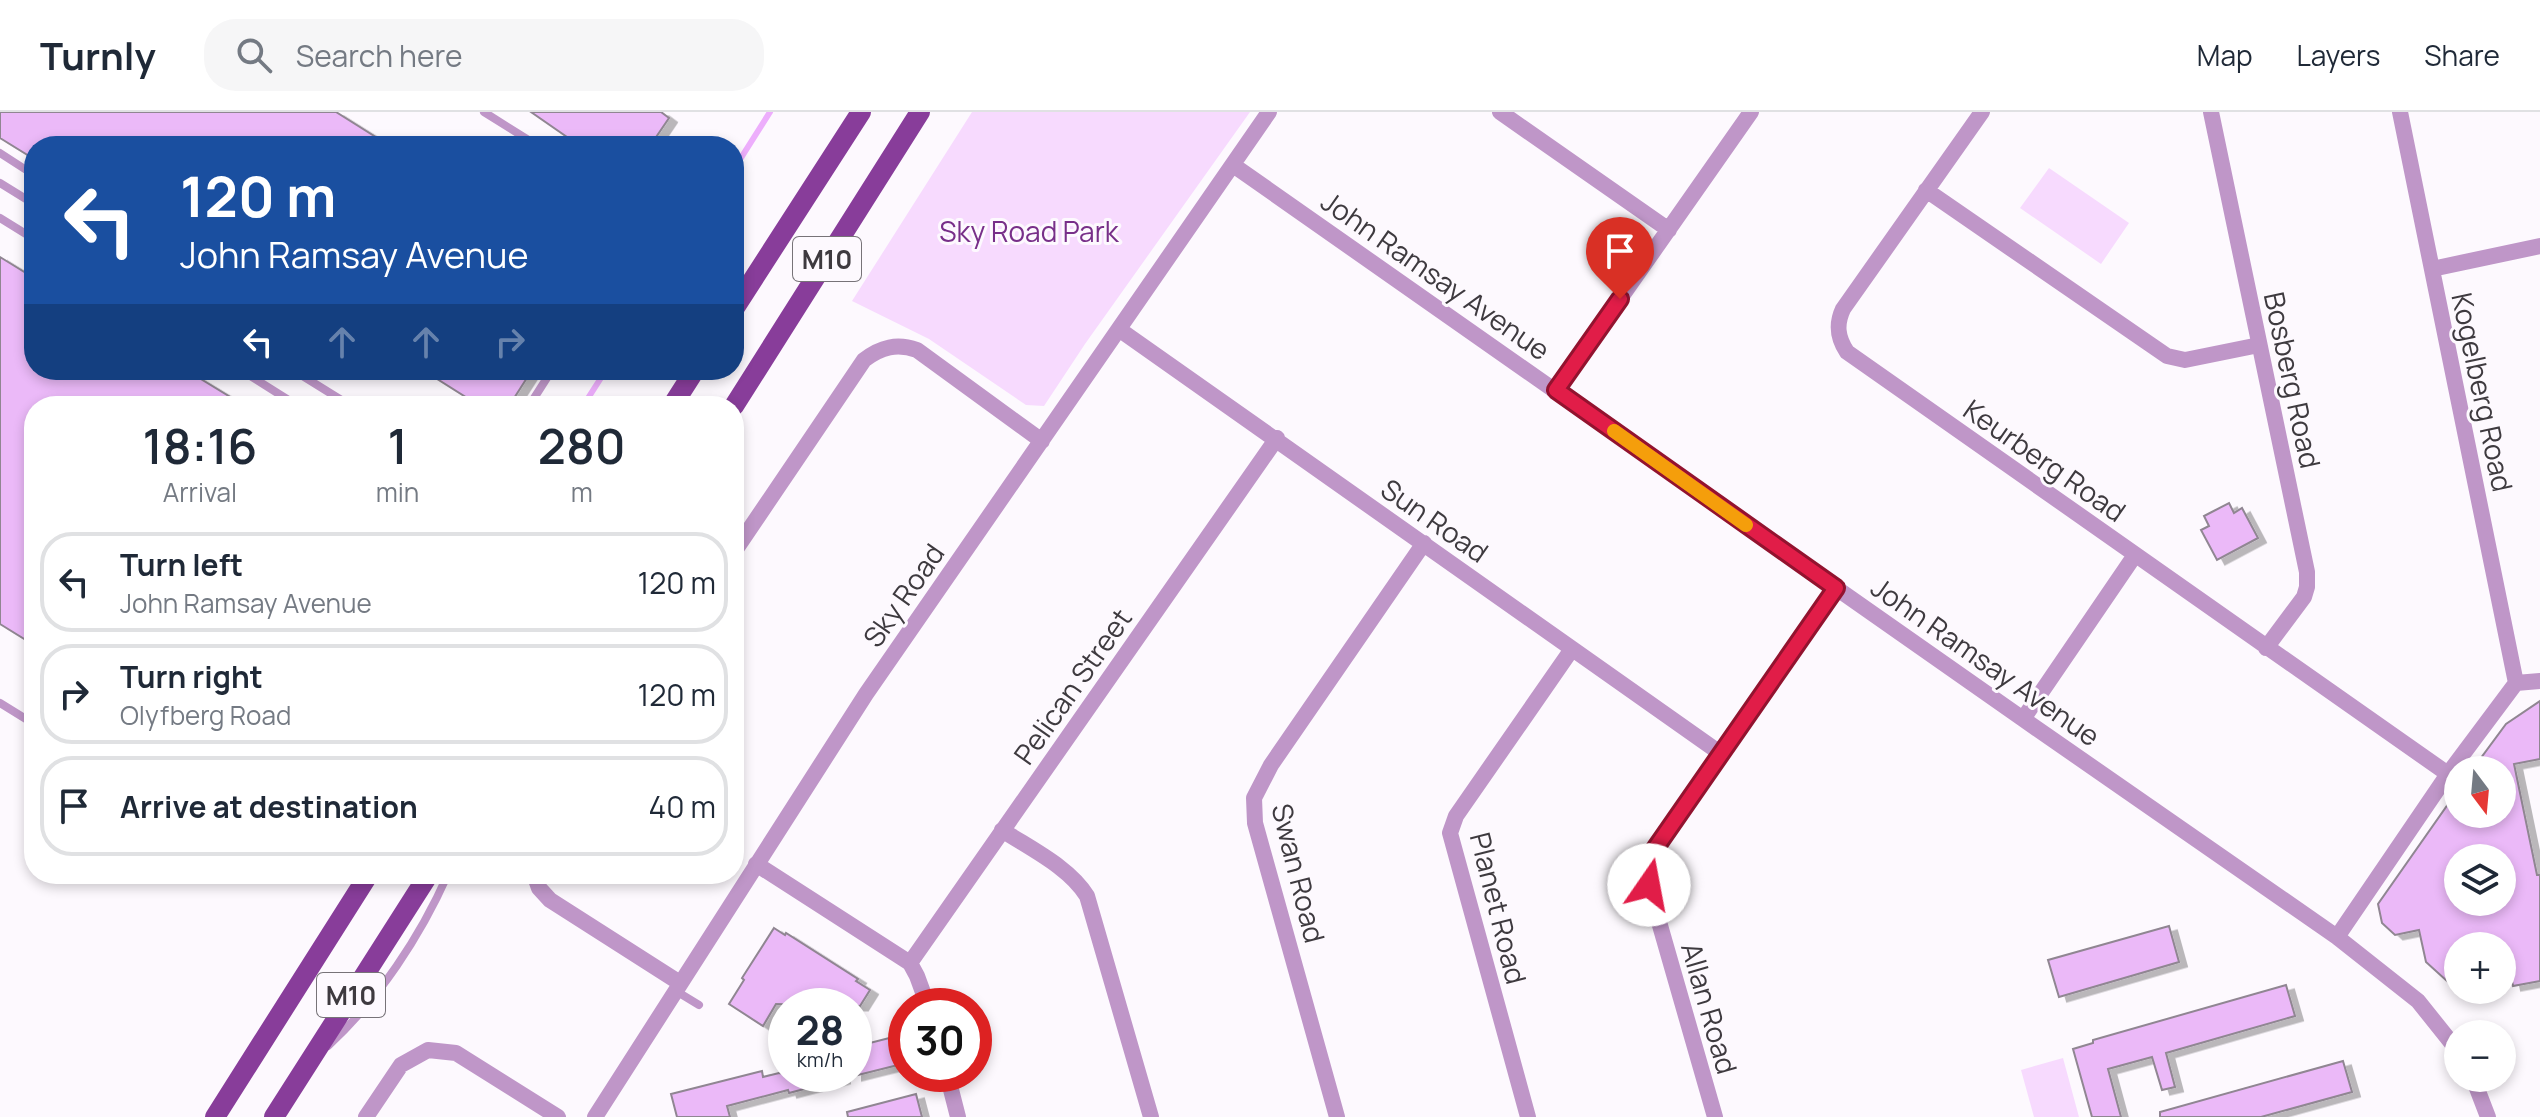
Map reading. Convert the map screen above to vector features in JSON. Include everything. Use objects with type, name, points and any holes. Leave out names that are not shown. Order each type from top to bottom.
[{"type":"main road","name":"M10","points":[[744,293],[861,112]]},
{"type":"main road","name":"M10","points":[[740,396],[920,112]]},
{"type":"main road","name":"M10","points":[[215,1117],[363,884]]},
{"type":"main road","name":"M10","points":[[274,1117],[423,884]]},
{"type":"street","name":"Sky Road","points":[[744,883],[866,694],[1269,112]]},
{"type":"street","points":[[1500,112],[1669,230]]},
{"type":"street","points":[[1556,390],[1751,112]]},
{"type":"street","name":"Keurberg Road","points":[[1982,112],[1843,309],[1838,327],[1842,344],[1853,358],[2444,771]]},
{"type":"street","name":"Bosberg Road","points":[[2211,112],[2307,572],[2304,597],[2266,648]]},
{"type":"street","name":"Kogelberg Road","points":[[2400,112],[2516,683]]},
{"type":"street","name":"John Ramsay Avenue","points":[[1233,165],[2337,937],[2418,1001],[2444,1034]]},
{"type":"street","points":[[1926,190],[2167,356],[2185,360],[2259,345]]},
{"type":"street","points":[[2432,269],[2540,246]]},
{"type":"street","name":"Sun Road","points":[[1120,330],[1720,753]]},
{"type":"street","points":[[744,537],[864,360],[881,349],[900,346],[917,350],[1042,441]]},
{"type":"street","name":"Pelican Street","points":[[910,963],[1277,438]]},
{"type":"street","name":"Swan Road","points":[[1337,1117],[1255,823],[1254,798],[1271,765],[1424,543]]},
{"type":"street","points":[[2023,719],[2135,555]]},
{"type":"street","name":"Allan Road","points":[[1715,1117],[1651,894],[1647,870],[1650,856],[1836,588]]},
{"type":"street","name":"Planet Road","points":[[1528,1117],[1450,833],[1456,816],[1572,649]]},
{"type":"street","points":[[2461,756],[2516,683],[2540,681]]},
{"type":"street","points":[[2337,937],[2444,780]]},
{"type":"street","points":[[1002,830],[1069,875],[1087,896],[1151,1117]]},
{"type":"street","points":[[756,864],[910,963],[921,988]]},
{"type":"street","points":[[538,884],[550,900],[678,987]]},
{"type":"street","name":"Sky Road","points":[[595,1117],[743,884]]},
{"type":"street","points":[[366,1117],[401,1065],[428,1050],[456,1053],[558,1117]]},
{"type":"street","points":[[952,1092],[958,1117]]},
{"type":"street","points":[[2478,1092],[2488,1117]]},
{"type":"lane","points":[[484,112],[522,136]]},
{"type":"lane","points":[[0,153],[24,169]]},
{"type":"lane","points":[[0,183],[24,198]]},
{"type":"lane","points":[[0,218],[24,233]]},
{"type":"lane","points":[[257,380],[282,396]]},
{"type":"lane","points":[[309,380],[335,396]]},
{"type":"lane","points":[[0,703],[24,718]]},
{"type":"lane","points":[[306,1066],[346,1030],[388,977],[420,930],[443,884]]},
{"type":"lane","points":[[678,987],[699,1005]]},
{"type":"green space","name":"Sky Road Park","points":[[972,112],[1250,112],[1044,406],[1026,405],[929,339],[852,301]]},
{"type":"green space","points":[[2049,168],[2129,223],[2101,264],[2020,208]]},
{"type":"green space","points":[[2063,1058],[2079,1117],[2034,1117],[2021,1070]]},
{"type":"building","points":[[0,112],[336,112],[374,136],[24,136],[24,153],[0,138]]},
{"type":"building","points":[[531,112],[661,112],[669,118],[657,136],[566,136]]},
{"type":"building","points":[[0,257],[24,272],[24,380],[202,380],[229,396],[24,396],[24,639],[0,624]]},
{"type":"building","points":[[439,380],[526,380],[515,396],[464,396]]},
{"type":"building","points":[[2229,503],[2234,513],[2242,508],[2258,538],[2217,560],[2201,530],[2209,526],[2204,516]]},
{"type":"building","points":[[2540,701],[2540,759],[2516,764],[2516,756],[2482,756],[2506,724]]},
{"type":"building","points":[[2516,774],[2537,875],[2540,875],[2540,981],[2516,985],[2516,932],[2444,932],[2444,978],[2426,962],[2419,930],[2395,935],[2382,923],[2378,904],[2444,810],[2444,828],[2516,828]]},
{"type":"building","points":[[2169,926],[2179,962],[2059,997],[2048,960]]},
{"type":"building","points":[[774,928],[858,979],[856,981],[867,988],[768,988],[768,1018],[763,1026],[729,1004],[744,980],[742,978]]},
{"type":"building","points":[[2286,985],[2295,1016],[2166,1053],[2175,1087],[2162,1090],[2152,1057],[2108,1069],[2121,1117],[2092,1117],[2073,1049],[2093,1043],[2093,1040]]},
{"type":"building","points":[[888,1038],[888,1068],[872,1072],[872,1042]]},
{"type":"building","points":[[2343,1061],[2352,1092],[2261,1117],[2160,1117],[2160,1112]]},
{"type":"building","points":[[762,1071],[763,1077],[768,1076],[768,1092],[780,1092],[727,1106],[730,1117],[677,1117],[671,1094]]},
{"type":"building","points":[[916,1094],[922,1117],[848,1117],[847,1112]]},
{"type":"waterway","points":[[744,153],[770,112]]},
{"type":"waterway","points":[[589,396],[600,380]]},
{"type":"slow traffic","points":[[1614,431],[1746,525]]},
{"type":"route","points":[[1620,299],[1556,390],[1836,588],[1650,856],[1647,870],[1649,885]]}]
